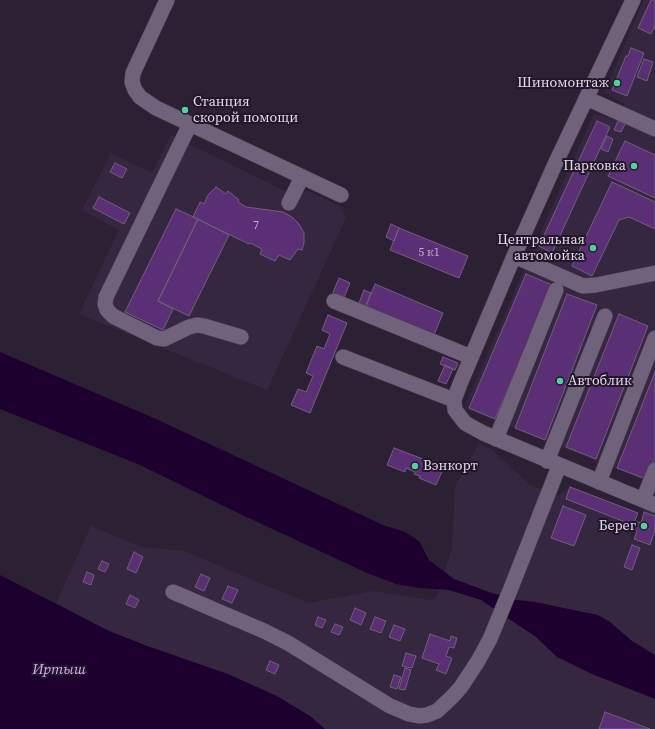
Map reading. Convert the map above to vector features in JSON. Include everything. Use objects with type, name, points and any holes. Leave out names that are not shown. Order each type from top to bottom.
[{"type":"street","points":[[167,0],[133,73],[132,82],[140,98],[190,124],[341,195]]},
{"type":"street","points":[[633,0],[586,98],[514,256],[454,400],[455,410],[465,423],[496,439],[652,503],[655,470]]},
{"type":"street","points":[[586,98],[655,129]]},
{"type":"street","points":[[190,124],[106,298],[105,304],[107,310],[113,316],[157,338],[164,339],[196,325],[240,337]]},
{"type":"street","points":[[289,204],[302,177]]},
{"type":"street","points":[[514,256],[583,286],[590,286],[655,273]]},
{"type":"street","points":[[496,439],[556,290]]},
{"type":"street","points":[[334,301],[471,357]]},
{"type":"street","points":[[173,592],[264,631],[288,643],[390,706],[409,714],[420,716],[428,715],[437,711],[461,687],[478,661],[499,617],[511,588],[605,316]]},
{"type":"street","points":[[600,482],[655,338]]},
{"type":"street","points":[[343,357],[454,400]]},
{"type":"shaded area","points":[[644,0],[655,0],[655,516],[645,512],[654,484],[464,408],[594,114],[617,120],[624,104],[604,92]]},
{"type":"shaded area","points":[[171,135],[297,197],[307,191],[342,207],[346,218],[267,390],[79,314],[119,230],[82,210],[111,153],[152,173]]},
{"type":"shaded area","points":[[479,444],[491,449],[530,485],[558,496],[570,487],[638,513],[629,538],[650,546],[655,533],[655,729],[325,729],[310,716],[175,655],[147,646],[107,630],[56,603],[91,526],[141,547],[184,551],[308,603],[374,591],[430,600],[436,598],[452,548],[455,487]]},
{"type":"water","points":[[0,352],[156,419],[383,525],[405,532],[419,541],[429,560],[454,579],[489,592],[517,600],[535,602],[598,615],[610,622],[632,641],[655,655],[655,699],[592,674],[557,657],[536,637],[481,600],[449,590],[419,588],[396,584],[367,573],[238,513],[140,465],[0,409]]},
{"type":"water","name":"Иртыш","points":[[0,575],[107,630],[147,646],[228,674],[277,696],[310,716],[325,729],[0,729]]},
{"type":"building","points":[[651,0],[655,0],[655,26],[651,34],[638,28]]},
{"type":"building","points":[[631,48],[644,53],[627,96],[612,90],[626,56],[628,56]]},
{"type":"building","points":[[644,59],[653,62],[647,81],[637,77]]},
{"type":"building","points":[[597,121],[610,127],[552,253],[539,246]]},
{"type":"building","points":[[618,121],[625,124],[621,132],[614,130]]},
{"type":"building","points":[[607,136],[613,139],[608,152],[601,149]]},
{"type":"building","name":"Парковка","points":[[625,141],[655,155],[655,198],[608,176]]},
{"type":"building","points":[[115,163],[127,169],[122,178],[110,172]]},
{"type":"building","name":"Центральная автомойка","points":[[612,182],[655,202],[655,229],[629,217],[619,220],[592,276],[572,266]]},
{"type":"building","points":[[216,187],[226,194],[228,191],[239,200],[238,202],[246,207],[283,212],[292,217],[299,224],[304,233],[302,250],[298,249],[290,260],[279,255],[275,261],[260,254],[262,249],[193,217],[200,202],[204,204],[208,195]]},
{"type":"building","points":[[99,197],[130,213],[124,224],[93,208]]},
{"type":"building","points":[[176,209],[198,219],[158,301],[173,309],[163,330],[125,312]]},
{"type":"building","points":[[198,219],[229,235],[189,316],[158,301]]},
{"type":"building","points":[[391,224],[399,228],[394,241],[386,237]]},
{"type":"building","points":[[399,228],[468,256],[459,278],[390,250]]},
{"type":"building","points":[[526,274],[552,285],[495,419],[469,408]]},
{"type":"building","points":[[339,278],[350,283],[343,300],[332,295]]},
{"type":"building","points":[[375,284],[443,313],[434,335],[366,306]]},
{"type":"building","points":[[364,290],[371,293],[366,306],[359,303]]},
{"type":"building","points":[[567,294],[597,305],[545,440],[515,428]]},
{"type":"building","points":[[619,314],[648,326],[596,459],[566,447]]},
{"type":"building","points":[[328,315],[347,323],[310,413],[291,405],[298,389],[306,392],[313,376],[306,373],[317,346],[324,349],[330,334],[322,330]]},
{"type":"building","points":[[443,357],[458,363],[455,370],[440,364]]},
{"type":"building","points":[[445,365],[453,369],[446,384],[438,381]]},
{"type":"building","points":[[655,372],[655,457],[646,479],[617,468]]},
{"type":"building","name":"Вэнкорт","points":[[394,448],[444,467],[436,485],[419,478],[420,476],[414,474],[415,472],[406,468],[405,472],[387,465]]},
{"type":"building","points":[[570,487],[638,513],[633,525],[566,499]]},
{"type":"building","points":[[563,506],[586,515],[574,546],[551,538]]},
{"type":"building","name":"Берег","points":[[644,512],[655,516],[655,530],[650,545],[634,539],[637,531],[632,529],[635,521],[641,523]]},
{"type":"building","points":[[632,545],[640,548],[632,570],[624,567]]},
{"type":"building","points":[[134,552],[143,557],[136,573],[127,569]]},
{"type":"building","points":[[102,561],[109,564],[105,572],[98,569]]},
{"type":"building","points":[[87,572],[94,575],[91,585],[83,582]]},
{"type":"building","points":[[201,574],[210,578],[204,591],[195,587]]},
{"type":"building","points":[[228,586],[238,590],[232,603],[222,599]]},
{"type":"building","points":[[130,595],[139,600],[135,608],[126,604]]},
{"type":"building","points":[[355,608],[366,613],[361,625],[350,620]]},
{"type":"building","points":[[318,617],[326,620],[322,628],[315,625]]},
{"type":"building","points":[[375,617],[386,621],[381,633],[370,629]]},
{"type":"building","points":[[335,624],[343,627],[339,635],[331,632]]},
{"type":"building","points":[[394,625],[405,629],[400,641],[389,637]]},
{"type":"building","points":[[430,634],[450,641],[451,636],[457,638],[454,648],[449,647],[446,656],[452,658],[446,674],[436,670],[439,664],[422,658]]},
{"type":"building","points":[[406,653],[416,656],[412,668],[402,666]]},
{"type":"building","points":[[270,661],[279,665],[275,674],[266,670]]},
{"type":"building","points":[[405,668],[411,670],[405,690],[399,689]]},
{"type":"building","points":[[394,675],[401,677],[397,689],[390,687]]},
{"type":"building","points":[[605,712],[650,729],[599,729]]},
{"type":"place","name":"Шиномонтаж","points":[[617,83]]},
{"type":"place","name":"Станция cкорой помощи","points":[[185,110]]},
{"type":"place","name":"Парковка","points":[[634,166]]},
{"type":"place","name":"Центральная автомойка","points":[[593,248]]},
{"type":"place","name":"Автоблик","points":[[560,381]]},
{"type":"place","name":"Вэнкорт","points":[[415,466]]},
{"type":"place","name":"Берег","points":[[644,526]]}]
